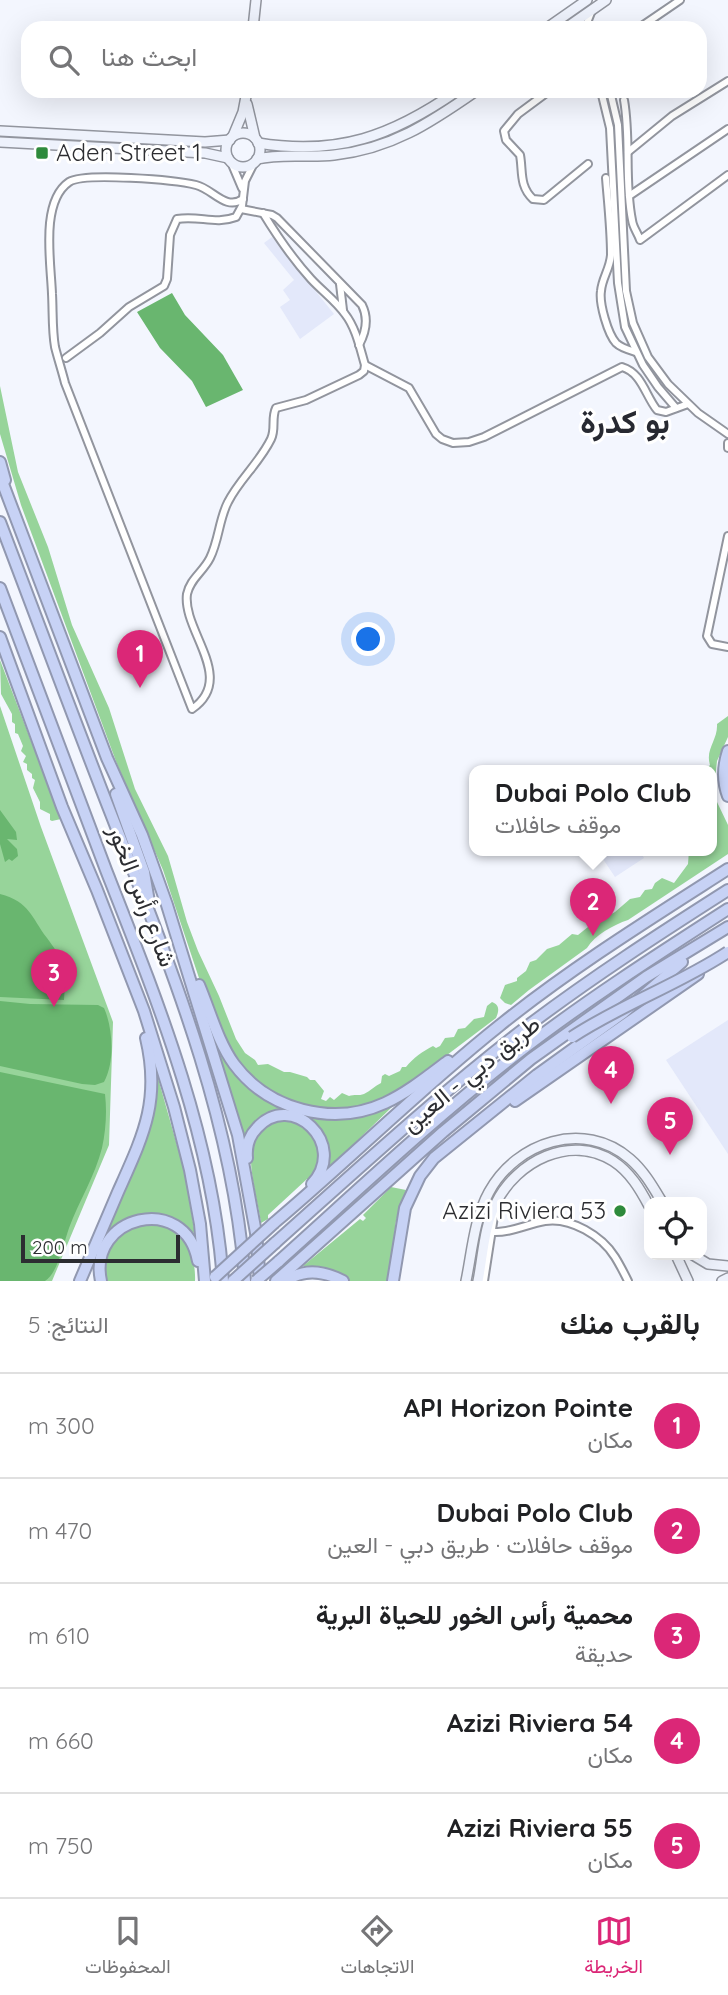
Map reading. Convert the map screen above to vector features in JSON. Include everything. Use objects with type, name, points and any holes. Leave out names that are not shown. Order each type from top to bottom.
[{"type":"highway","points":[[0,462],[12,507]]},
{"type":"highway","points":[[0,476],[107,758],[152,862],[183,957],[237,1135],[252,1209],[258,1281]]},
{"type":"highway","name":"شارع رأس الخور","points":[[0,522],[181,996],[219,1125],[235,1204],[244,1281]]},
{"type":"highway","name":"شارع رأس الخور","points":[[0,588],[149,980],[180,1069],[203,1154],[218,1239],[211,1280]]},
{"type":"highway","points":[[0,637],[62,807],[144,1011],[179,1123],[211,1280]]},
{"type":"highway","points":[[728,751],[723,771],[728,796]]},
{"type":"highway","points":[[107,758],[144,872],[149,912]]},
{"type":"highway","points":[[211,1280],[519,1010],[596,954],[728,869]]},
{"type":"highway","points":[[80,1281],[143,1135],[152,1093],[150,1058],[143,1024],[103,915],[97,890]]},
{"type":"highway","name":"طريق دبي - العين","points":[[233,1281],[416,1117],[524,1029],[624,957],[728,890]]},
{"type":"highway","name":"طريق دبي - العين","points":[[258,1281],[420,1134],[514,1055],[586,1003],[728,909]]},
{"type":"highway","points":[[393,1281],[405,1208],[414,1186],[434,1158],[537,1075],[623,1013],[674,968],[727,928]]},
{"type":"highway","points":[[281,1280],[485,1096],[586,1018],[676,958],[727,928]]},
{"type":"highway","points":[[483,1120],[496,1114],[725,953]]},
{"type":"highway","points":[[433,1142],[572,1037],[604,1017],[679,980],[725,953]]},
{"type":"highway","points":[[183,957],[196,979],[221,1041],[234,1064],[247,1079],[270,1097],[300,1109],[334,1114],[369,1109],[400,1095],[475,1046]]},
{"type":"highway","points":[[252,1209],[255,1202],[247,1155],[249,1142],[261,1123],[279,1116],[296,1117],[306,1121],[316,1131],[324,1149],[321,1173],[298,1203]]},
{"type":"highway","points":[[102,1281],[101,1256],[109,1240],[128,1224],[152,1219],[176,1225],[190,1238],[197,1258],[211,1280]]},
{"type":"highway","points":[[281,1280],[310,1272],[327,1274],[343,1281]]},
{"type":"street","points":[[254,21],[256,0]]},
{"type":"street","points":[[557,21],[587,0]]},
{"type":"street","points":[[576,21],[606,0]]},
{"type":"street","points":[[649,21],[680,0]]},
{"type":"street","points":[[588,21],[592,10]]},
{"type":"street","points":[[707,94],[728,80]]},
{"type":"street","points":[[66,358],[129,307],[164,286],[167,279],[170,235],[177,219],[225,221],[236,218],[241,209],[243,190],[226,152],[246,98]]},
{"type":"street","points":[[243,190],[260,154],[248,113],[247,98]]},
{"type":"street","points":[[0,131],[205,142],[231,138],[242,133],[257,141],[297,147],[327,146],[356,141],[394,129],[412,121],[446,98]]},
{"type":"street","points":[[0,142],[205,153],[242,167],[270,156],[335,155],[375,147],[416,131],[466,98]]},
{"type":"street","points":[[540,98],[518,114],[504,131],[506,140],[521,157],[521,174],[527,192],[533,199],[544,200],[588,164]]},
{"type":"street","points":[[603,98],[610,128],[621,305],[625,327],[650,376],[676,408]]},
{"type":"street","points":[[612,98],[618,125],[626,291],[633,323],[648,357],[668,384],[688,404],[728,435]]},
{"type":"street","points":[[628,152],[672,116],[700,98]]},
{"type":"street","points":[[624,100],[632,223],[640,240],[728,175]]},
{"type":"street","points":[[629,196],[728,128]]},
{"type":"street","points":[[243,199],[236,204],[228,203],[197,185],[94,177],[71,181],[57,194],[49,230],[55,346],[65,383],[192,709],[204,697],[210,673],[188,609],[188,593],[191,582],[211,556],[228,502],[270,442],[276,408],[306,400],[364,372],[365,365],[359,345],[343,311],[293,258],[263,213]]},
{"type":"street","points":[[606,178],[611,257],[601,288],[602,306],[614,340],[636,352]]},
{"type":"street","points":[[241,209],[272,215],[281,221],[362,305],[366,313],[366,326],[359,345]]},
{"type":"street","points":[[615,224],[632,223]]},
{"type":"street","points":[[340,284],[343,311]]},
{"type":"street","points":[[365,365],[409,388],[436,434],[453,443],[484,437],[622,367],[637,376],[657,411],[666,412],[688,404]]},
{"type":"street","points":[[728,536],[707,636],[712,644],[728,647]]},
{"type":"street","points":[[466,1281],[477,1226],[489,1191],[511,1164],[541,1145],[577,1138],[608,1145],[624,1154],[641,1170],[659,1197]]},
{"type":"street","points":[[484,1281],[490,1219],[495,1206],[512,1180],[531,1164],[554,1153],[577,1150],[600,1155],[614,1162],[634,1181],[644,1198]]},
{"type":"street","points":[[478,1281],[492,1231],[495,1206]]},
{"type":"street","points":[[492,1231],[505,1231],[546,1221],[567,1222],[606,1245],[616,1257],[628,1281]]},
{"type":"street","points":[[678,1260],[688,1281]]},
{"type":"street","points":[[701,1260],[708,1264],[728,1266]]},
{"type":"street","points":[[722,1281],[728,1278]]},
{"type":"shaded area","points":[[272,237],[334,314],[300,339],[280,307],[290,300],[283,290],[294,280],[264,243]]},
{"type":"shaded area","points":[[172,293],[185,315],[223,355],[243,390],[206,407],[192,381],[160,348],[137,312]]},
{"type":"shaded area","points":[[0,386],[18,472],[48,547],[72,625],[109,708],[135,789],[168,856],[198,951],[236,1039],[245,1053],[258,1065],[268,1064],[284,1072],[315,1080],[324,1091],[321,1099],[326,1101],[330,1097],[334,1100],[342,1093],[349,1096],[362,1095],[381,1083],[385,1074],[389,1076],[400,1071],[426,1050],[440,1046],[445,1038],[454,1037],[458,1029],[465,1028],[474,1019],[484,1017],[487,1006],[492,1002],[498,1007],[496,1018],[402,1089],[381,1101],[353,1108],[318,1108],[285,1099],[246,1073],[225,1041],[199,978],[163,870],[117,764],[21,505],[0,434]]},
{"type":"shaded area","points":[[0,660],[61,819],[52,821],[50,814],[40,809],[40,802],[33,788],[35,780],[27,770],[27,764],[23,762],[26,756],[21,751],[23,746],[15,733],[12,714],[1,694]]},
{"type":"shaded area","points":[[0,706],[41,827],[113,1022],[109,1145],[52,1281],[0,1281]]},
{"type":"shaded area","points":[[728,716],[728,737],[717,765],[710,765],[709,754],[717,724]]},
{"type":"shaded area","points":[[717,802],[728,825],[728,854],[628,920],[605,931],[587,948],[511,1005],[500,998],[505,985],[517,981],[530,962],[547,949],[559,945],[572,934],[578,935],[615,912],[630,899],[640,897],[662,878],[674,883],[688,864],[689,856],[717,856]]},
{"type":"shaded area","points":[[0,810],[16,832],[17,840],[7,839],[17,849],[18,856],[12,861],[9,859],[5,862],[0,844]]},
{"type":"shaded area","points":[[601,856],[643,856],[644,858],[615,877]]},
{"type":"shaded area","points":[[0,894],[24,906],[56,951],[64,971],[64,1000],[0,997]]},
{"type":"shaded area","points":[[0,1001],[98,1005],[104,1008],[112,1045],[110,1065],[104,1082],[95,1085],[82,1084],[0,1066]]},
{"type":"shaded area","points":[[728,1020],[728,1154],[666,1060]]},
{"type":"shaded area","points":[[215,1041],[227,1061],[292,1110],[244,1139]]},
{"type":"shaded area","points":[[156,1071],[184,1170],[195,1234],[167,1217],[109,1233],[106,1228],[142,1143]]},
{"type":"shaded area","points":[[0,1072],[105,1094],[105,1127],[99,1158],[54,1271],[45,1281],[0,1281]]},
{"type":"shaded area","points":[[394,1105],[326,1171],[327,1146],[321,1132],[302,1116],[303,1114]]},
{"type":"shaded area","points":[[281,1121],[303,1126],[311,1132],[316,1140],[319,1158],[311,1179],[307,1179],[261,1223],[251,1169],[252,1147],[259,1132]]},
{"type":"shaded area","points":[[391,1187],[406,1190],[396,1221],[388,1281],[350,1281],[326,1268],[303,1266],[360,1219],[363,1221],[366,1218],[363,1215]]},
{"type":"shaded area","points":[[140,1224],[158,1224],[182,1237],[191,1253],[195,1281],[106,1281],[111,1245],[122,1234]]},
{"type":"place","name":"Aden Street 1","points":[[42,153]]},
{"type":"place","name":"API Horizon Pointe","points":[[140,688]]},
{"type":"place","name":"Dubai Polo Club","points":[[593,936]]},
{"type":"place","name":"محمية رأس الخور للحياة البرية","points":[[54,1007]]},
{"type":"place","name":"Azizi Riviera 54","points":[[611,1104]]},
{"type":"place","name":"Azizi Riviera 55","points":[[670,1155]]},
{"type":"place","name":"Azizi Riviera 53","points":[[620,1211]]},
{"type":"district","name":"بو كدرة","points":[[625,422]]}]
